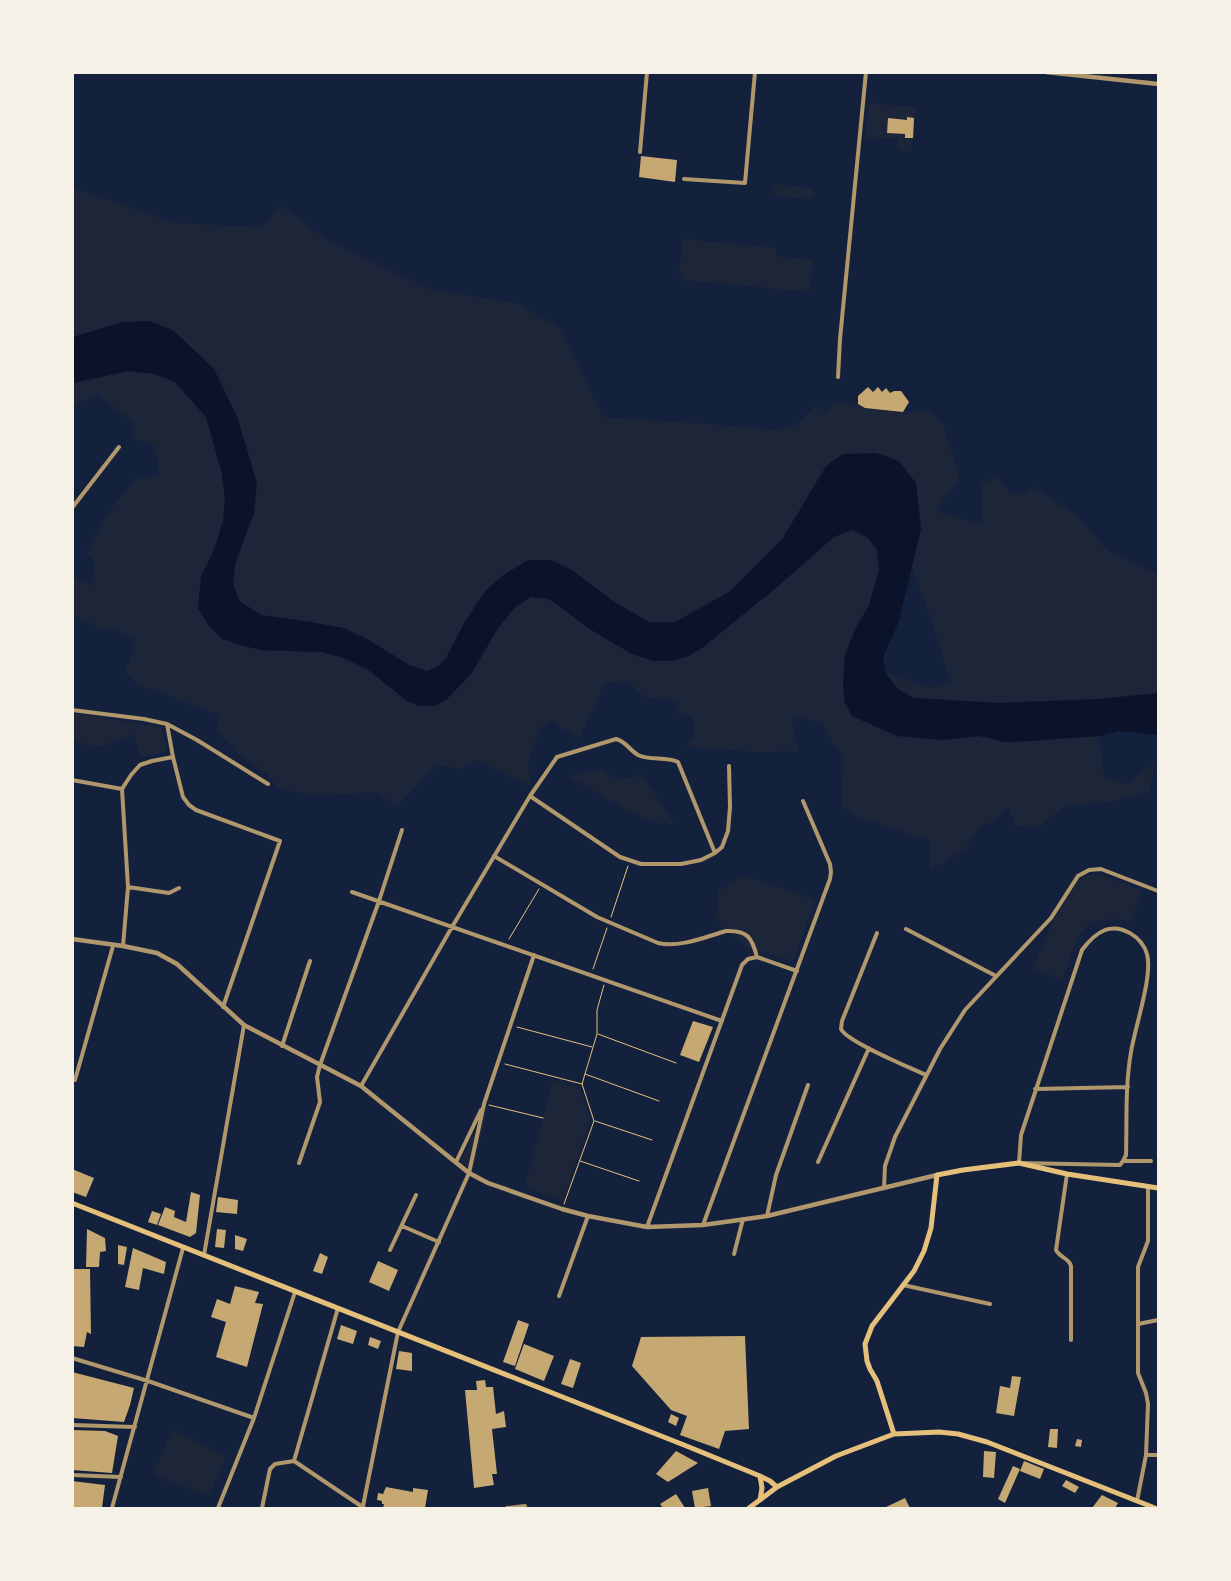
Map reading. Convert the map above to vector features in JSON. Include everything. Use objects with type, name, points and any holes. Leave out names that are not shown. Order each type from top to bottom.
[{"type":"main road","points":[[894,1434],[878,1380],[870,1369],[865,1344],[872,1326],[914,1271],[924,1251],[931,1228],[938,1175],[1019,1163],[1067,1174],[1148,1188],[1158,1188]]},
{"type":"main road","points":[[72,1203],[760,1476],[777,1487]]},
{"type":"main road","points":[[749,1508],[777,1487],[836,1456],[894,1434],[939,1432],[958,1434],[981,1440],[1148,1507],[1155,1508]]},
{"type":"main road","points":[[760,1476],[762,1488],[760,1500]]},
{"type":"street","points":[[640,152],[647,72]]},
{"type":"street","points":[[684,179],[744,184],[755,72]]},
{"type":"street","points":[[838,377],[866,72]]},
{"type":"street","points":[[1046,72],[1158,84]]},
{"type":"street","points":[[72,508],[119,447]]},
{"type":"street","points":[[72,710],[144,719],[167,724],[197,740],[268,784]]},
{"type":"street","points":[[167,724],[173,757],[184,797],[189,805],[196,810],[280,842],[223,1007]]},
{"type":"street","points":[[361,1086],[452,926],[530,796],[557,757],[616,739],[623,740],[644,757],[678,762],[715,853]]},
{"type":"street","points":[[123,946],[128,887],[122,789],[140,765],[173,757]]},
{"type":"street","points":[[530,796],[620,857],[640,864],[681,864],[701,860],[722,847],[728,831],[730,807],[729,766]]},
{"type":"street","points":[[72,780],[122,789]]},
{"type":"street","points":[[703,1225],[828,887],[831,872],[830,864],[803,801]]},
{"type":"street","points":[[299,1163],[320,1102],[317,1077],[320,1065],[379,901],[402,830]]},
{"type":"street","points":[[494,856],[597,917],[658,943],[676,945],[726,931],[739,932],[752,940],[757,958]]},
{"type":"street","points":[[884,1188],[885,1166],[895,1137],[940,1048],[966,1010],[1051,918],[1078,876],[1089,870],[1101,869],[1158,891]]},
{"type":"street","points":[[128,887],[169,893],[178,888]]},
{"type":"street","points":[[352,892],[722,1021]]},
{"type":"street","points":[[906,929],[996,976]]},
{"type":"street","points":[[1117,929],[1127,932],[1140,940],[1147,954],[1148,972],[1131,1052],[1128,1086],[1126,1155],[1120,1165],[1019,1163],[1021,1135],[1082,950],[1092,938],[1106,930],[1117,929]]},
{"type":"street","points":[[877,933],[842,1021],[841,1029],[845,1034],[869,1048],[926,1075]]},
{"type":"street","points":[[72,940],[123,946],[156,954],[177,964],[244,1025],[361,1086],[469,1173],[488,1183],[562,1209],[647,1227],[703,1225],[767,1216],[938,1175]]},
{"type":"street","points":[[75,1080],[113,946]]},
{"type":"street","points":[[262,1508],[270,1469],[275,1464],[294,1461],[364,1507],[398,1332],[469,1173],[484,1104],[534,955]]},
{"type":"street","points":[[647,1227],[742,965],[748,959],[757,958],[797,971]]},
{"type":"street","points":[[282,1046],[310,961]]},
{"type":"street","points":[[204,1256],[244,1025]]},
{"type":"street","points":[[818,1162],[869,1048]]},
{"type":"street","points":[[767,1216],[776,1175],[808,1085]]},
{"type":"street","points":[[1035,1089],[1128,1086]]},
{"type":"street","points":[[456,1162],[484,1104]]},
{"type":"street","points":[[1123,1161],[1151,1161]]},
{"type":"street","points":[[1067,1174],[1056,1250],[1058,1254],[1070,1262],[1071,1266],[1071,1340]]},
{"type":"street","points":[[1137,1501],[1146,1455],[1148,1404],[1138,1373],[1138,1267],[1148,1241],[1148,1188]]},
{"type":"street","points":[[390,1250],[416,1195]]},
{"type":"street","points":[[559,1296],[588,1216]]},
{"type":"street","points":[[734,1254],[743,1219]]},
{"type":"street","points":[[402,1226],[439,1242]]},
{"type":"street","points":[[112,1508],[184,1248]]},
{"type":"street","points":[[903,1285],[990,1304]]},
{"type":"street","points":[[218,1508],[254,1418],[295,1292]]},
{"type":"street","points":[[294,1461],[338,1308]]},
{"type":"street","points":[[1138,1324],[1158,1320]]},
{"type":"street","points":[[72,1358],[148,1381],[254,1418]]},
{"type":"street","points":[[72,1424],[135,1427]]},
{"type":"street","points":[[1146,1455],[1158,1455]]},
{"type":"street","points":[[72,1475],[120,1476]]},
{"type":"street","points":[[507,1508],[525,1506]]},
{"type":"path","points":[[506,946],[542,884]]},
{"type":"path","points":[[562,1209],[594,1121],[582,1084],[597,1034],[597,1010],[606,980]]},
{"type":"path","points":[[509,1025],[592,1047]]},
{"type":"path","points":[[597,1034],[676,1063]]},
{"type":"path","points":[[497,1062],[582,1084]]},
{"type":"path","points":[[585,1074],[659,1102]]},
{"type":"path","points":[[484,1104],[542,1118]]},
{"type":"path","points":[[594,1121],[652,1140]]},
{"type":"path","points":[[580,1161],[639,1180]]},
{"type":"shaded area","points":[[868,103],[916,107],[911,152],[897,150],[898,139],[866,138]]},
{"type":"shaded area","points":[[775,185],[810,188],[814,193],[812,198],[808,199],[776,196],[773,194],[772,189]]},
{"type":"shaded area","points":[[75,188],[174,223],[263,227],[280,205],[324,238],[431,290],[516,303],[560,328],[603,417],[749,427],[779,431],[791,427],[806,416],[816,405],[827,413],[834,402],[912,412],[932,411],[943,424],[960,479],[935,511],[981,524],[982,484],[997,477],[1011,493],[1023,495],[1033,487],[1077,516],[1108,551],[1158,574],[1158,693],[1099,699],[999,703],[914,698],[898,689],[886,673],[930,688],[950,681],[932,621],[912,567],[921,529],[802,507],[783,538],[729,592],[675,622],[651,623],[614,602],[572,570],[466,620],[446,658],[438,666],[427,671],[409,665],[369,640],[310,622],[261,615],[239,601],[233,583],[235,564],[254,513],[238,419],[123,322],[73,337],[72,197]]},
{"type":"shaded area","points":[[683,239],[776,248],[776,256],[813,260],[810,292],[682,280],[683,275],[679,275]]},
{"type":"shaded area","points":[[149,321],[173,330],[214,369],[238,419],[257,483],[254,513],[235,564],[233,583],[239,601],[261,615],[344,628],[369,640],[409,665],[427,671],[438,666],[446,658],[466,620],[485,591],[505,574],[528,560],[551,560],[572,570],[614,602],[651,623],[675,622],[729,592],[783,538],[826,466],[843,454],[876,453],[899,461],[916,483],[921,529],[899,621],[883,658],[886,673],[898,689],[914,698],[999,703],[1099,699],[1158,693],[1158,735],[1119,731],[1099,736],[1030,741],[1005,742],[979,736],[944,740],[897,736],[852,716],[845,703],[843,684],[845,655],[856,628],[869,605],[879,569],[877,550],[868,538],[852,530],[834,537],[777,587],[702,648],[689,656],[671,661],[654,661],[634,655],[590,629],[549,599],[531,597],[515,607],[498,628],[471,674],[447,699],[435,706],[419,706],[407,701],[367,669],[341,657],[321,652],[261,650],[221,638],[209,626],[198,608],[201,577],[215,547],[223,521],[225,497],[221,470],[206,417],[175,382],[155,374],[128,371],[73,383],[73,337],[123,322]]},
{"type":"shaded area","points":[[128,371],[155,374],[175,381],[206,417],[221,470],[225,497],[223,521],[215,547],[209,626],[221,638],[240,645],[261,650],[321,652],[341,657],[367,669],[407,701],[447,699],[471,674],[498,628],[515,607],[532,596],[549,599],[590,629],[634,655],[702,648],[777,587],[834,537],[852,530],[868,538],[878,550],[879,569],[869,605],[856,628],[845,655],[843,684],[845,703],[852,716],[897,736],[944,740],[979,736],[1005,742],[1099,736],[1104,778],[1127,784],[1155,762],[1149,791],[1109,802],[1067,804],[1037,828],[1016,826],[1008,806],[993,822],[981,825],[965,849],[930,871],[930,841],[855,816],[841,806],[844,753],[835,747],[823,723],[791,716],[798,751],[758,752],[686,747],[695,733],[692,717],[675,713],[679,701],[645,697],[627,681],[605,683],[579,739],[550,720],[540,729],[528,760],[530,786],[477,760],[459,769],[437,765],[397,806],[377,792],[313,796],[278,788],[266,773],[238,754],[216,731],[219,715],[137,684],[125,672],[136,641],[114,629],[102,629],[73,615],[73,577],[92,586],[95,562],[86,553],[106,516],[134,480],[160,475],[154,445],[131,438],[136,425],[97,394],[73,407],[73,383]]},
{"type":"shaded area","points":[[73,713],[161,727],[167,752],[142,757],[133,734],[99,747],[73,741]]},
{"type":"shaded area","points":[[599,769],[618,780],[642,775],[674,824],[657,823],[627,810],[569,777]]},
{"type":"shaded area","points":[[1095,874],[1142,891],[1131,922],[1105,919],[1087,926],[1077,940],[1063,980],[1033,969],[1063,903],[1079,881],[1087,875]]},
{"type":"shaded area","points":[[745,876],[815,900],[794,961],[751,950],[716,921],[718,891]]},
{"type":"shaded area","points":[[552,1080],[580,1088],[590,1121],[563,1201],[525,1187]]},
{"type":"shaded area","points":[[490,1100],[473,1170],[461,1160]]},
{"type":"shaded area","points":[[172,1429],[226,1456],[209,1496],[153,1475]]},
{"type":"building","points":[[907,117],[914,118],[913,138],[905,138],[905,134],[887,133],[888,118],[907,120]]},
{"type":"building","points":[[641,156],[677,160],[675,182],[639,177]]},
{"type":"building","points":[[868,387],[873,392],[878,387],[882,392],[886,388],[890,393],[901,391],[909,402],[903,412],[865,408],[858,404],[858,396]]},
{"type":"building","points":[[693,1021],[713,1027],[699,1062],[680,1055]]},
{"type":"building","points":[[72,1169],[94,1178],[86,1197],[72,1192]]},
{"type":"building","points":[[191,1192],[200,1195],[196,1233],[190,1237],[158,1225],[165,1207],[175,1211],[174,1217],[186,1222]]},
{"type":"building","points":[[218,1197],[238,1200],[237,1214],[216,1212]]},
{"type":"building","points":[[152,1211],[161,1214],[157,1225],[148,1222]]},
{"type":"building","points":[[87,1229],[105,1238],[106,1251],[100,1252],[99,1267],[86,1267]]},
{"type":"building","points":[[217,1229],[226,1230],[224,1248],[215,1247]]},
{"type":"building","points":[[235,1235],[247,1239],[243,1251],[235,1249]]},
{"type":"building","points":[[118,1245],[127,1247],[124,1265],[118,1264]]},
{"type":"building","points":[[133,1248],[166,1262],[164,1274],[143,1268],[139,1290],[125,1287]]},
{"type":"building","points":[[320,1253],[328,1257],[322,1274],[313,1271]]},
{"type":"building","points":[[378,1261],[398,1270],[389,1291],[369,1282]]},
{"type":"building","points":[[72,1269],[90,1269],[91,1334],[87,1332],[84,1347],[72,1346]]},
{"type":"building","points":[[235,1286],[259,1292],[255,1303],[263,1304],[247,1367],[216,1357],[226,1322],[211,1317],[217,1299],[230,1304]]},
{"type":"building","points":[[518,1320],[529,1324],[515,1366],[503,1362]]},
{"type":"building","points":[[341,1325],[357,1331],[353,1344],[337,1339]]},
{"type":"building","points":[[745,1336],[749,1429],[725,1431],[719,1449],[680,1435],[687,1416],[671,1410],[632,1366],[641,1337]]},
{"type":"building","points":[[370,1337],[381,1341],[378,1349],[368,1345]]},
{"type":"building","points":[[524,1344],[554,1356],[544,1381],[515,1369]]},
{"type":"building","points":[[399,1351],[412,1353],[412,1371],[396,1369]]},
{"type":"building","points":[[570,1359],[581,1363],[573,1388],[561,1384]]},
{"type":"building","points":[[72,1372],[134,1388],[124,1422],[72,1418]]},
{"type":"building","points":[[1012,1376],[1021,1377],[1014,1416],[996,1413],[1000,1386],[1010,1388]]},
{"type":"building","points":[[485,1380],[486,1387],[493,1387],[496,1414],[504,1411],[506,1427],[492,1429],[497,1474],[492,1474],[494,1485],[474,1488],[465,1390],[477,1390],[476,1381]]},
{"type":"building","points":[[671,1414],[679,1418],[676,1426],[668,1422]]},
{"type":"building","points":[[1050,1429],[1058,1429],[1057,1448],[1048,1447]]},
{"type":"building","points":[[72,1430],[105,1431],[118,1436],[112,1473],[72,1470]]},
{"type":"building","points":[[1077,1439],[1082,1440],[1081,1447],[1075,1446]]},
{"type":"building","points":[[676,1451],[698,1463],[668,1482],[656,1474]]},
{"type":"building","points":[[984,1451],[996,1452],[994,1478],[983,1477]]},
{"type":"building","points":[[1024,1461],[1044,1469],[1040,1479],[1020,1471]]},
{"type":"building","points":[[1013,1466],[1020,1469],[1005,1503],[998,1499]]},
{"type":"building","points":[[1066,1480],[1079,1487],[1075,1493],[1062,1486]]},
{"type":"building","points":[[72,1481],[105,1485],[102,1508],[72,1508]]},
{"type":"building","points":[[386,1487],[413,1492],[413,1488],[428,1490],[425,1508],[383,1508],[384,1504],[382,1504],[382,1501],[377,1500],[378,1493],[383,1494]]},
{"type":"building","points":[[708,1488],[711,1506],[695,1508],[692,1491]]},
{"type":"building","points":[[676,1494],[685,1508],[663,1508],[660,1504]]},
{"type":"building","points":[[1102,1495],[1118,1503],[1115,1508],[1092,1508]]},
{"type":"building","points":[[905,1498],[910,1508],[884,1508]]}]
